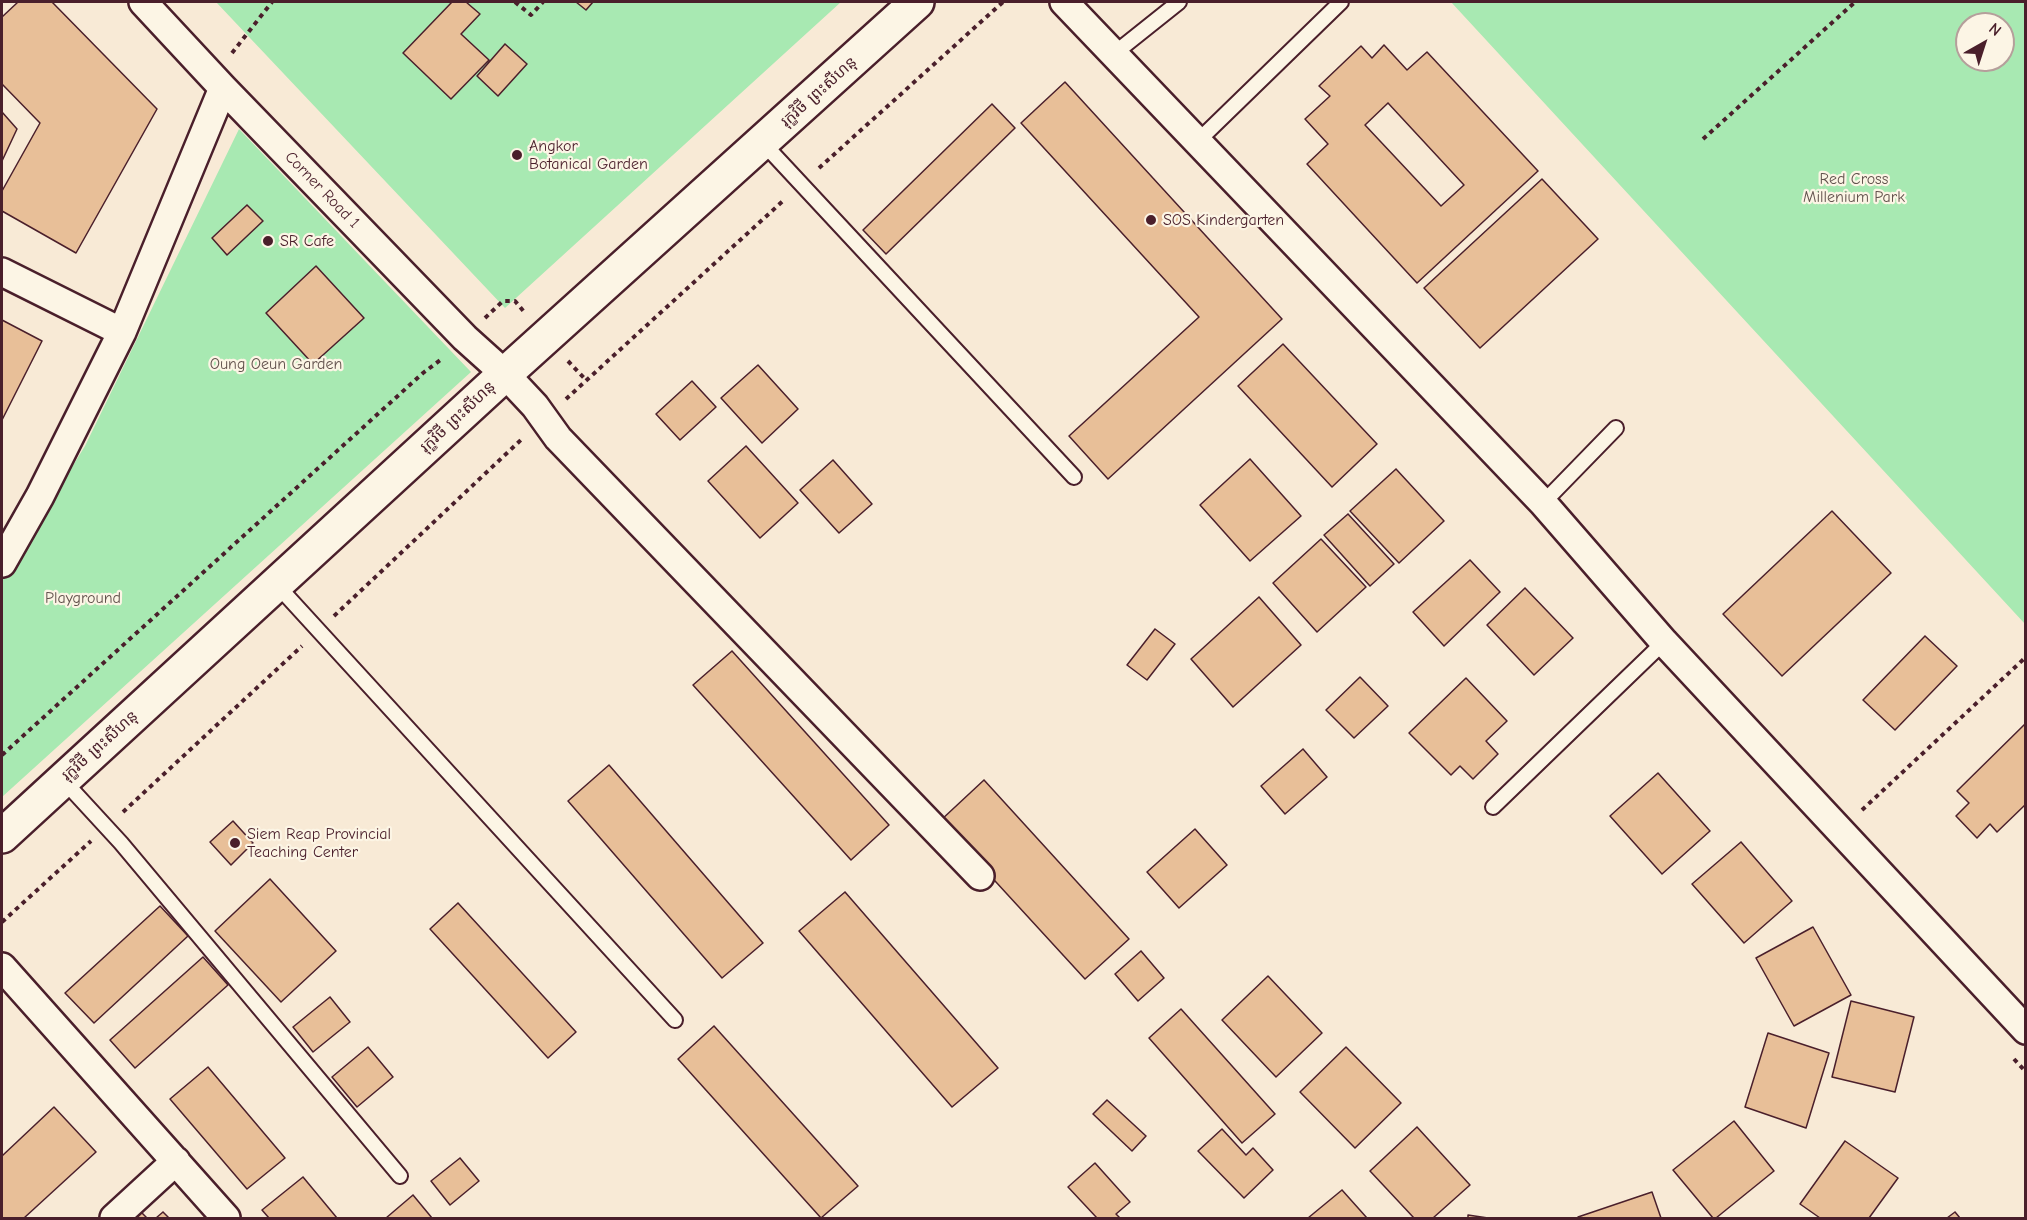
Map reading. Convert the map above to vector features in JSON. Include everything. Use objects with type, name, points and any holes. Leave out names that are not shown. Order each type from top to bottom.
[{"type":"street","name":"Corner Road 1","points":[[143,2],[218,83],[465,338],[505,374],[566,447],[980,876]]},
{"type":"street","name":"រុក្ខវិថី ព្រះសីហនុ","points":[[2,836],[505,374],[917,2]]},
{"type":"street","points":[[1064,2],[1543,503],[1664,642],[2025,1030]]},
{"type":"street","points":[[2,563],[40,496],[122,332],[218,83]]},
{"type":"street","points":[[2,272],[122,332]]},
{"type":"street","points":[[2,967],[226,1218]]},
{"type":"street","points":[[114,1218],[176,1161]]},
{"type":"lane","points":[[1115,53],[1179,2]]},
{"type":"lane","points":[[1198,141],[1341,2]]},
{"type":"lane","points":[[763,143],[1074,477]]},
{"type":"lane","points":[[1543,503],[1616,428]]},
{"type":"lane","points":[[276,584],[675,1020]]},
{"type":"lane","points":[[1493,807],[1664,642]]},
{"type":"lane","points":[[63,780],[107,826],[400,1176]]},
{"type":"path","points":[[218,83],[272,2]]},
{"type":"path","points":[[515,2],[531,15],[543,2]]},
{"type":"path","points":[[2,922],[319,630],[544,418],[1003,2]]},
{"type":"path","points":[[1704,139],[1855,2]]},
{"type":"path","points":[[2,755],[414,381],[447,355],[503,301],[515,301],[586,380]]},
{"type":"path","points":[[1840,831],[2025,657]]},
{"type":"green space","name":"Angkor Botanical Garden","points":[[216,2],[841,2],[505,308]]},
{"type":"green space","name":"Red Cross Millenium Park","points":[[1451,2],[2025,2],[2025,624]]},
{"type":"green space","name":"Oung Oeun Garden","points":[[239,129],[471,372],[2,797],[2,580],[85,446]]},
{"type":"building","points":[[18,2],[52,2],[157,109],[76,253],[2,211],[2,191],[40,123],[2,84],[2,17]]},
{"type":"building","points":[[452,2],[466,2],[480,14],[461,34],[489,60],[451,99],[403,53]]},
{"type":"building","points":[[576,2],[593,2],[586,10]]},
{"type":"building","points":[[505,44],[527,64],[498,96],[477,76]]},
{"type":"building","points":[[1384,45],[1407,70],[1427,52],[1538,171],[1417,283],[1307,164],[1328,144],[1305,119],[1330,96],[1319,86],[1361,46],[1372,58]],"holes":[[[1388,103],[1464,185],[1441,206],[1365,125]]]},
{"type":"building","name":"SOS Kindergarten","points":[[1065,82],[1282,319],[1108,479],[1069,436],[1199,317],[1021,123]]},
{"type":"building","points":[[992,104],[1015,128],[886,254],[863,230]]},
{"type":"building","points":[[2,112],[17,129],[2,161]]},
{"type":"building","points":[[1542,179],[1598,239],[1480,348],[1424,288]]},
{"type":"building","points":[[247,205],[263,221],[227,255],[212,238]]},
{"type":"building","points":[[316,266],[364,318],[313,364],[266,313]]},
{"type":"building","points":[[2,320],[42,341],[2,420]]},
{"type":"building","points":[[1283,344],[1377,444],[1332,487],[1238,386]]},
{"type":"building","points":[[758,365],[798,409],[762,443],[721,398]]},
{"type":"building","points":[[692,381],[716,407],[680,440],[656,414]]},
{"type":"building","points":[[746,446],[798,503],[760,538],[708,481]]},
{"type":"building","points":[[1250,459],[1301,516],[1250,561],[1200,505]]},
{"type":"building","points":[[833,460],[872,504],[839,533],[800,490]]},
{"type":"building","points":[[1396,469],[1444,521],[1399,563],[1350,511]]},
{"type":"building","points":[[1832,511],[1891,573],[1782,676],[1723,614]]},
{"type":"building","points":[[1348,514],[1394,564],[1370,586],[1324,535]]},
{"type":"building","points":[[1321,539],[1366,587],[1317,632],[1273,583]]},
{"type":"building","points":[[1470,560],[1500,592],[1444,646],[1413,612]]},
{"type":"building","points":[[1525,588],[1573,638],[1534,675],[1487,625]]},
{"type":"building","points":[[1259,597],[1301,645],[1233,707],[1191,659]]},
{"type":"building","points":[[1155,629],[1175,644],[1147,680],[1127,665]]},
{"type":"building","points":[[1925,636],[1957,666],[1895,730],[1863,700]]},
{"type":"building","points":[[732,651],[889,825],[851,860],[693,685]]},
{"type":"building","points":[[1360,677],[1388,706],[1354,738],[1326,710]]},
{"type":"building","points":[[1466,678],[1507,721],[1486,741],[1498,754],[1473,779],[1460,766],[1451,775],[1409,733]]},
{"type":"building","points":[[2026,723],[2026,804],[1997,832],[1990,824],[1977,838],[1956,816],[1969,803],[1957,791]]},
{"type":"building","points":[[1303,749],[1327,777],[1285,814],[1261,786]]},
{"type":"building","points":[[609,765],[763,943],[722,978],[568,801]]},
{"type":"building","points":[[1658,773],[1710,831],[1662,874],[1610,816]]},
{"type":"building","points":[[984,780],[1129,939],[1085,979],[940,821]]},
{"type":"building","points":[[233,821],[253,843],[231,865],[210,842]]},
{"type":"building","points":[[1195,829],[1227,865],[1179,908],[1147,872]]},
{"type":"building","points":[[1741,842],[1792,901],[1744,943],[1692,884]]},
{"type":"building","points":[[270,879],[336,951],[281,1002],[215,931]]},
{"type":"building","points":[[845,892],[998,1068],[952,1107],[799,931]]},
{"type":"building","points":[[458,903],[576,1032],[548,1058],[430,929]]},
{"type":"building","points":[[160,906],[188,936],[94,1023],[65,993]]},
{"type":"building","points":[[1813,927],[1851,995],[1794,1026],[1756,958]]},
{"type":"building","points":[[1141,951],[1164,978],[1138,1001],[1115,974]]},
{"type":"building","points":[[203,957],[228,985],[135,1068],[110,1040]]},
{"type":"building","points":[[1268,976],[1322,1033],[1276,1077],[1222,1020]]},
{"type":"building","points":[[330,997],[350,1022],[313,1052],[293,1027]]},
{"type":"building","points":[[1851,1001],[1914,1017],[1895,1092],[1832,1077]]},
{"type":"building","points":[[1181,1009],[1275,1114],[1242,1143],[1149,1038]]},
{"type":"building","points":[[714,1026],[858,1186],[821,1218],[678,1059]]},
{"type":"building","points":[[1768,1033],[1829,1053],[1806,1128],[1745,1107]]},
{"type":"building","points":[[368,1047],[393,1077],[357,1107],[332,1077]]},
{"type":"building","points":[[1346,1047],[1401,1103],[1355,1148],[1300,1092]]},
{"type":"building","points":[[208,1067],[285,1158],[247,1189],[170,1099]]},
{"type":"building","points":[[1107,1100],[1146,1136],[1132,1151],[1093,1114]]},
{"type":"building","points":[[54,1107],[96,1152],[24,1218],[2,1218],[2,1156]]},
{"type":"building","points":[[1734,1121],[1774,1171],[1716,1218],[1713,1218],[1673,1170]]},
{"type":"building","points":[[1417,1127],[1470,1185],[1433,1218],[1414,1218],[1370,1171]]},
{"type":"building","points":[[1222,1129],[1246,1155],[1253,1148],[1273,1170],[1244,1198],[1198,1151]]},
{"type":"building","points":[[1845,1141],[1898,1178],[1869,1218],[1820,1218],[1800,1204]]},
{"type":"building","points":[[460,1158],[479,1181],[450,1205],[431,1181]]},
{"type":"building","points":[[1095,1163],[1130,1202],[1116,1214],[1120,1218],[1097,1218],[1068,1187]]},
{"type":"building","points":[[303,1177],[337,1218],[269,1218],[262,1210]]},
{"type":"building","points":[[1342,1190],[1367,1218],[1308,1218]]},
{"type":"building","points":[[1652,1192],[1661,1218],[1578,1218],[1578,1217]]},
{"type":"building","points":[[413,1195],[432,1218],[386,1218]]},
{"type":"building","points":[[138,1209],[147,1218],[127,1218]]},
{"type":"building","points":[[163,1212],[169,1218],[156,1218]]},
{"type":"building","points":[[1955,1212],[1960,1218],[1947,1218]]},
{"type":"building","points":[[1468,1215],[1488,1218],[1468,1218]]},
{"type":"place","name":"Angkor Botanical Garden","points":[[517,155]]},
{"type":"place","name":"SOS Kindergarten","points":[[1151,220]]},
{"type":"place","name":"SR Cafe","points":[[268,241]]},
{"type":"place","name":"Siem Reap Provincial Teaching Center","points":[[235,843]]},
{"type":"park label","name":"Playground","points":[[83,598]]}]
